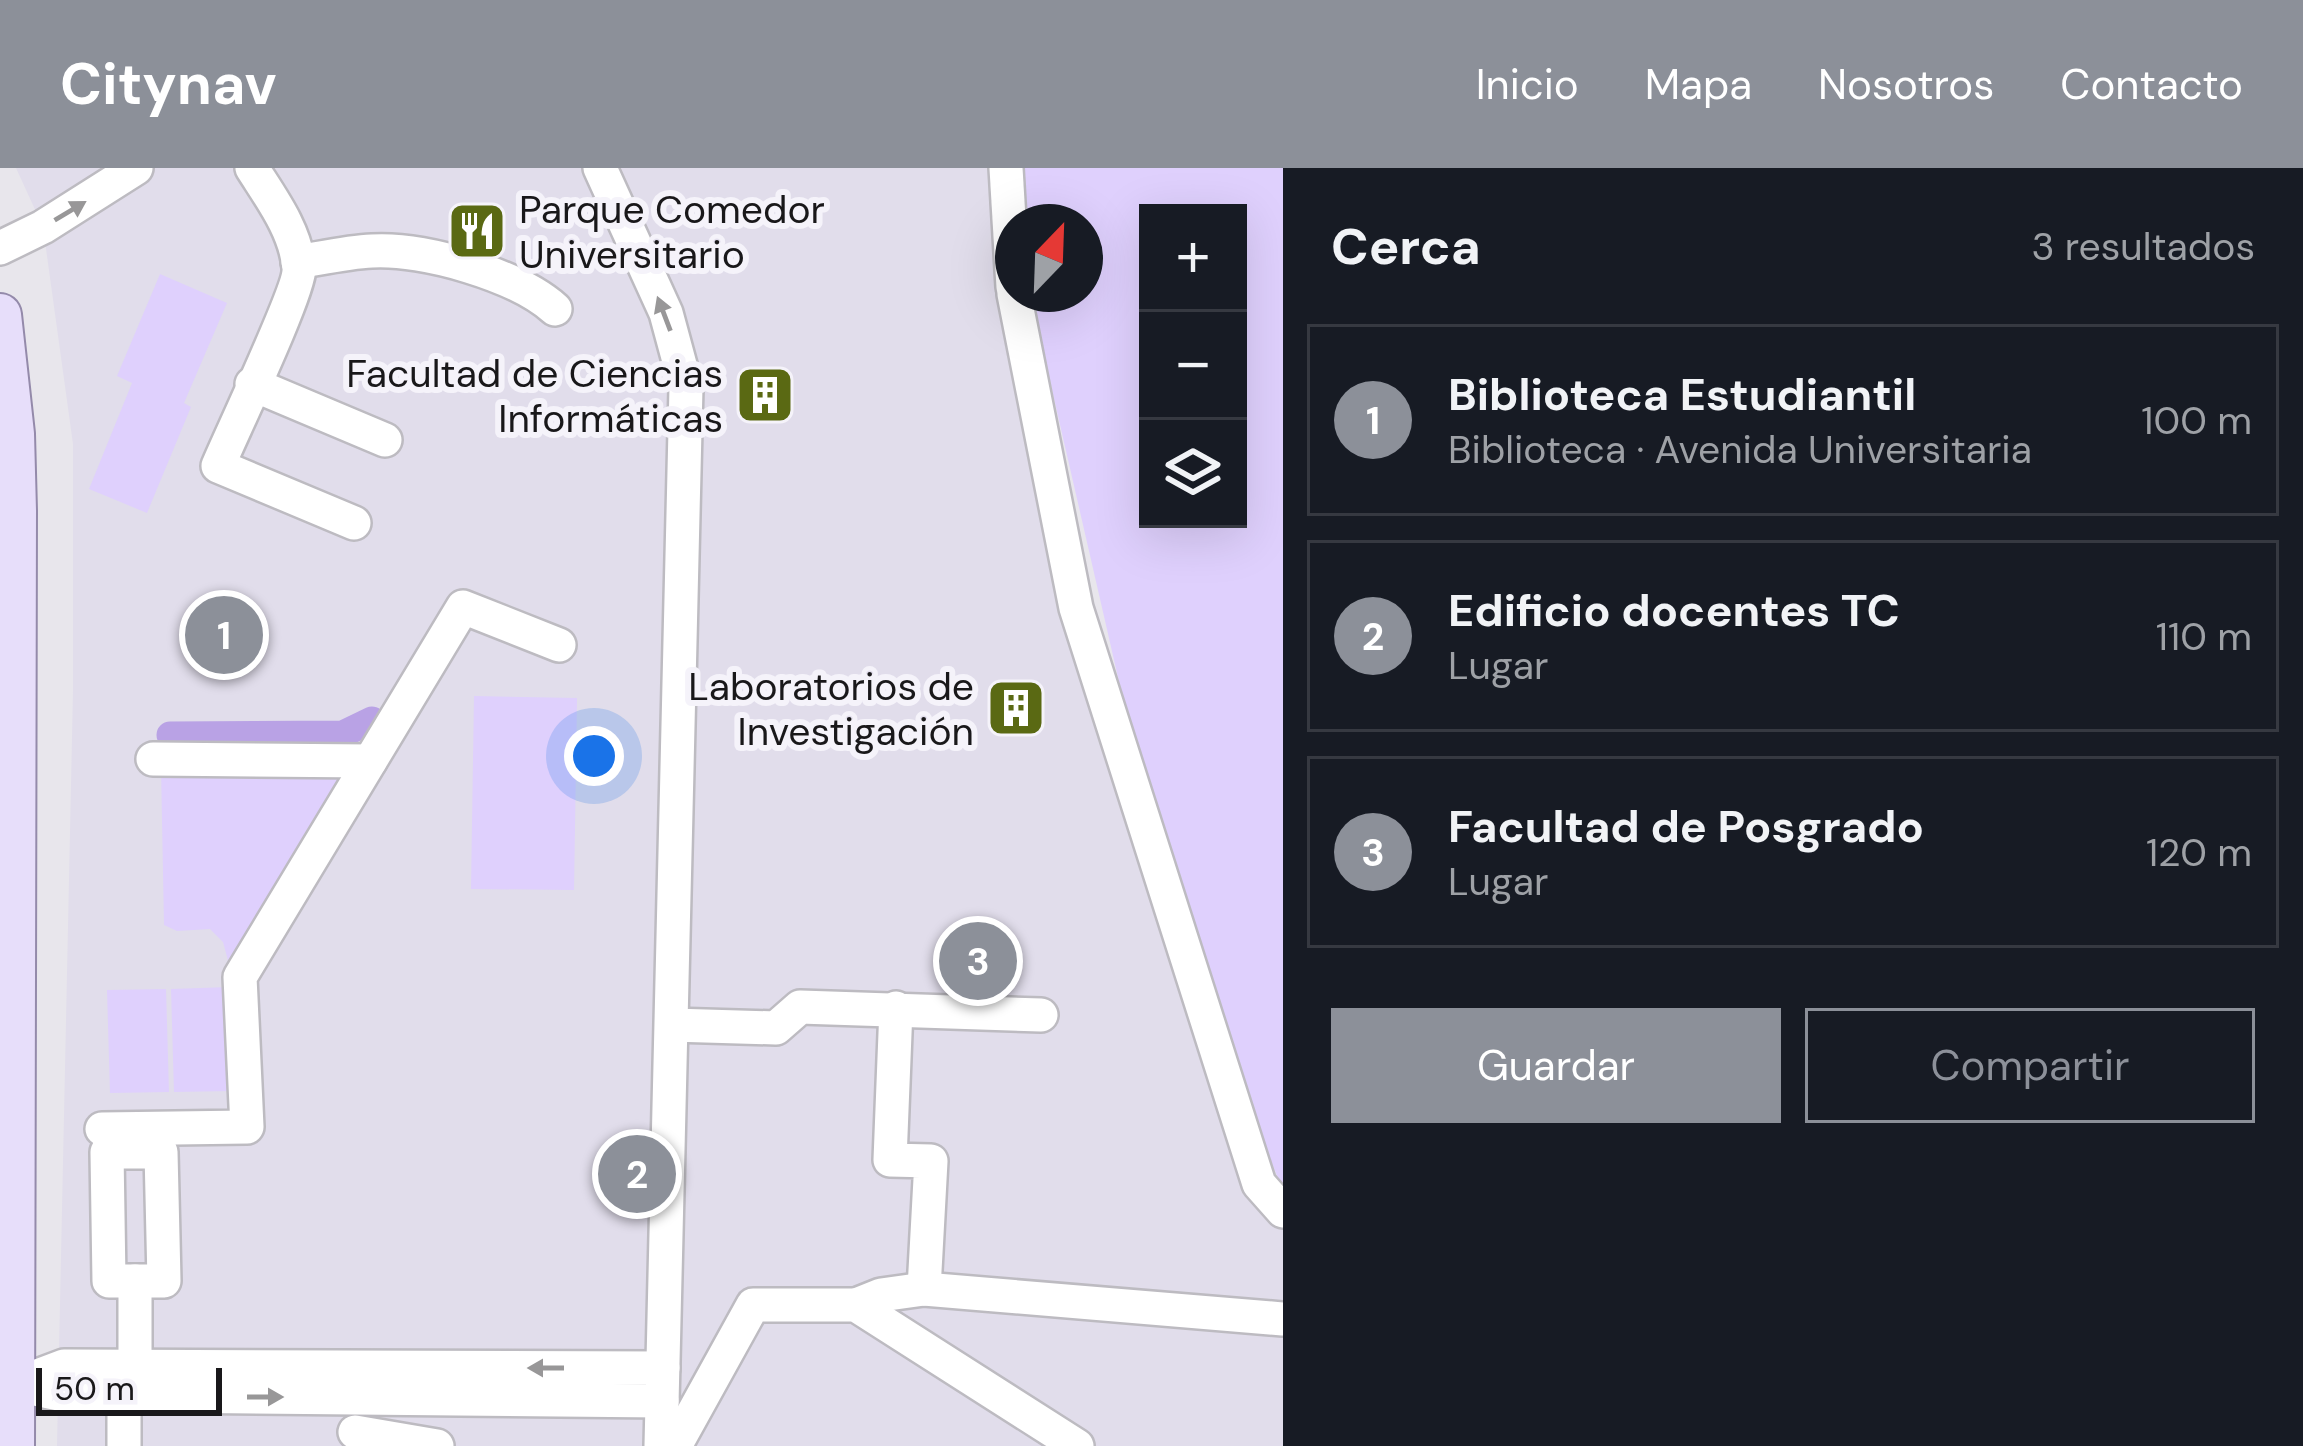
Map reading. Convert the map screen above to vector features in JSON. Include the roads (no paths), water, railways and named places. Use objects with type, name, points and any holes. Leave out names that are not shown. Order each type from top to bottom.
[{"type":"main road","points":[[0,315],[13,434],[15,512],[7,1078],[7,1387],[13,1446]]},
{"type":"lane","points":[[0,248],[44,227],[136,168]]},
{"type":"lane","points":[[252,168],[283,219],[298,262],[298,284],[218,466],[353,524]]},
{"type":"lane","points":[[600,168],[666,313],[686,387],[662,1446]]},
{"type":"lane","points":[[1006,168],[1008,204]]},
{"type":"lane","points":[[298,262],[372,250],[417,254],[537,292],[555,309]]},
{"type":"lane","points":[[1018,312],[1076,608],[1258,1184],[1283,1210]]},
{"type":"lane","points":[[252,384],[385,440]]},
{"type":"lane","points":[[102,1129],[247,1127],[240,977],[463,608],[559,645]]},
{"type":"lane","points":[[154,759],[370,761]]},
{"type":"lane","points":[[672,1025],[776,1028],[800,1007],[1041,1016]]},
{"type":"lane","points":[[896,1008],[890,1160],[931,1161],[924,1289]]},
{"type":"lane","points":[[124,1446],[135,1281]]},
{"type":"lane","points":[[675,1446],[753,1304],[856,1305],[880,1295],[924,1289],[1283,1318]]},
{"type":"lane","points":[[856,1305],[1077,1446]]},
{"type":"lane","points":[[7,1387],[64,1366],[130,1381],[663,1384]]},
{"type":"lane","points":[[356,1382],[355,1439],[437,1446]]},
{"type":"waterway","points":[[170,735],[343,734],[372,720]]},
{"type":"place","name":"Parque Comedor Universitario","points":[[477,231]]},
{"type":"place","name":"Facultad de Ciencias Informáticas","points":[[765,395]]},
{"type":"place","name":"Biblioteca Estudiantil","points":[[224,635]]},
{"type":"place","name":"Laboratorios de Investigación","points":[[1016,708]]},
{"type":"place","name":"Facultad de Posgrado","points":[[978,961]]},
{"type":"place","name":"Edificio docentes TC","points":[[637,1174]]}]
